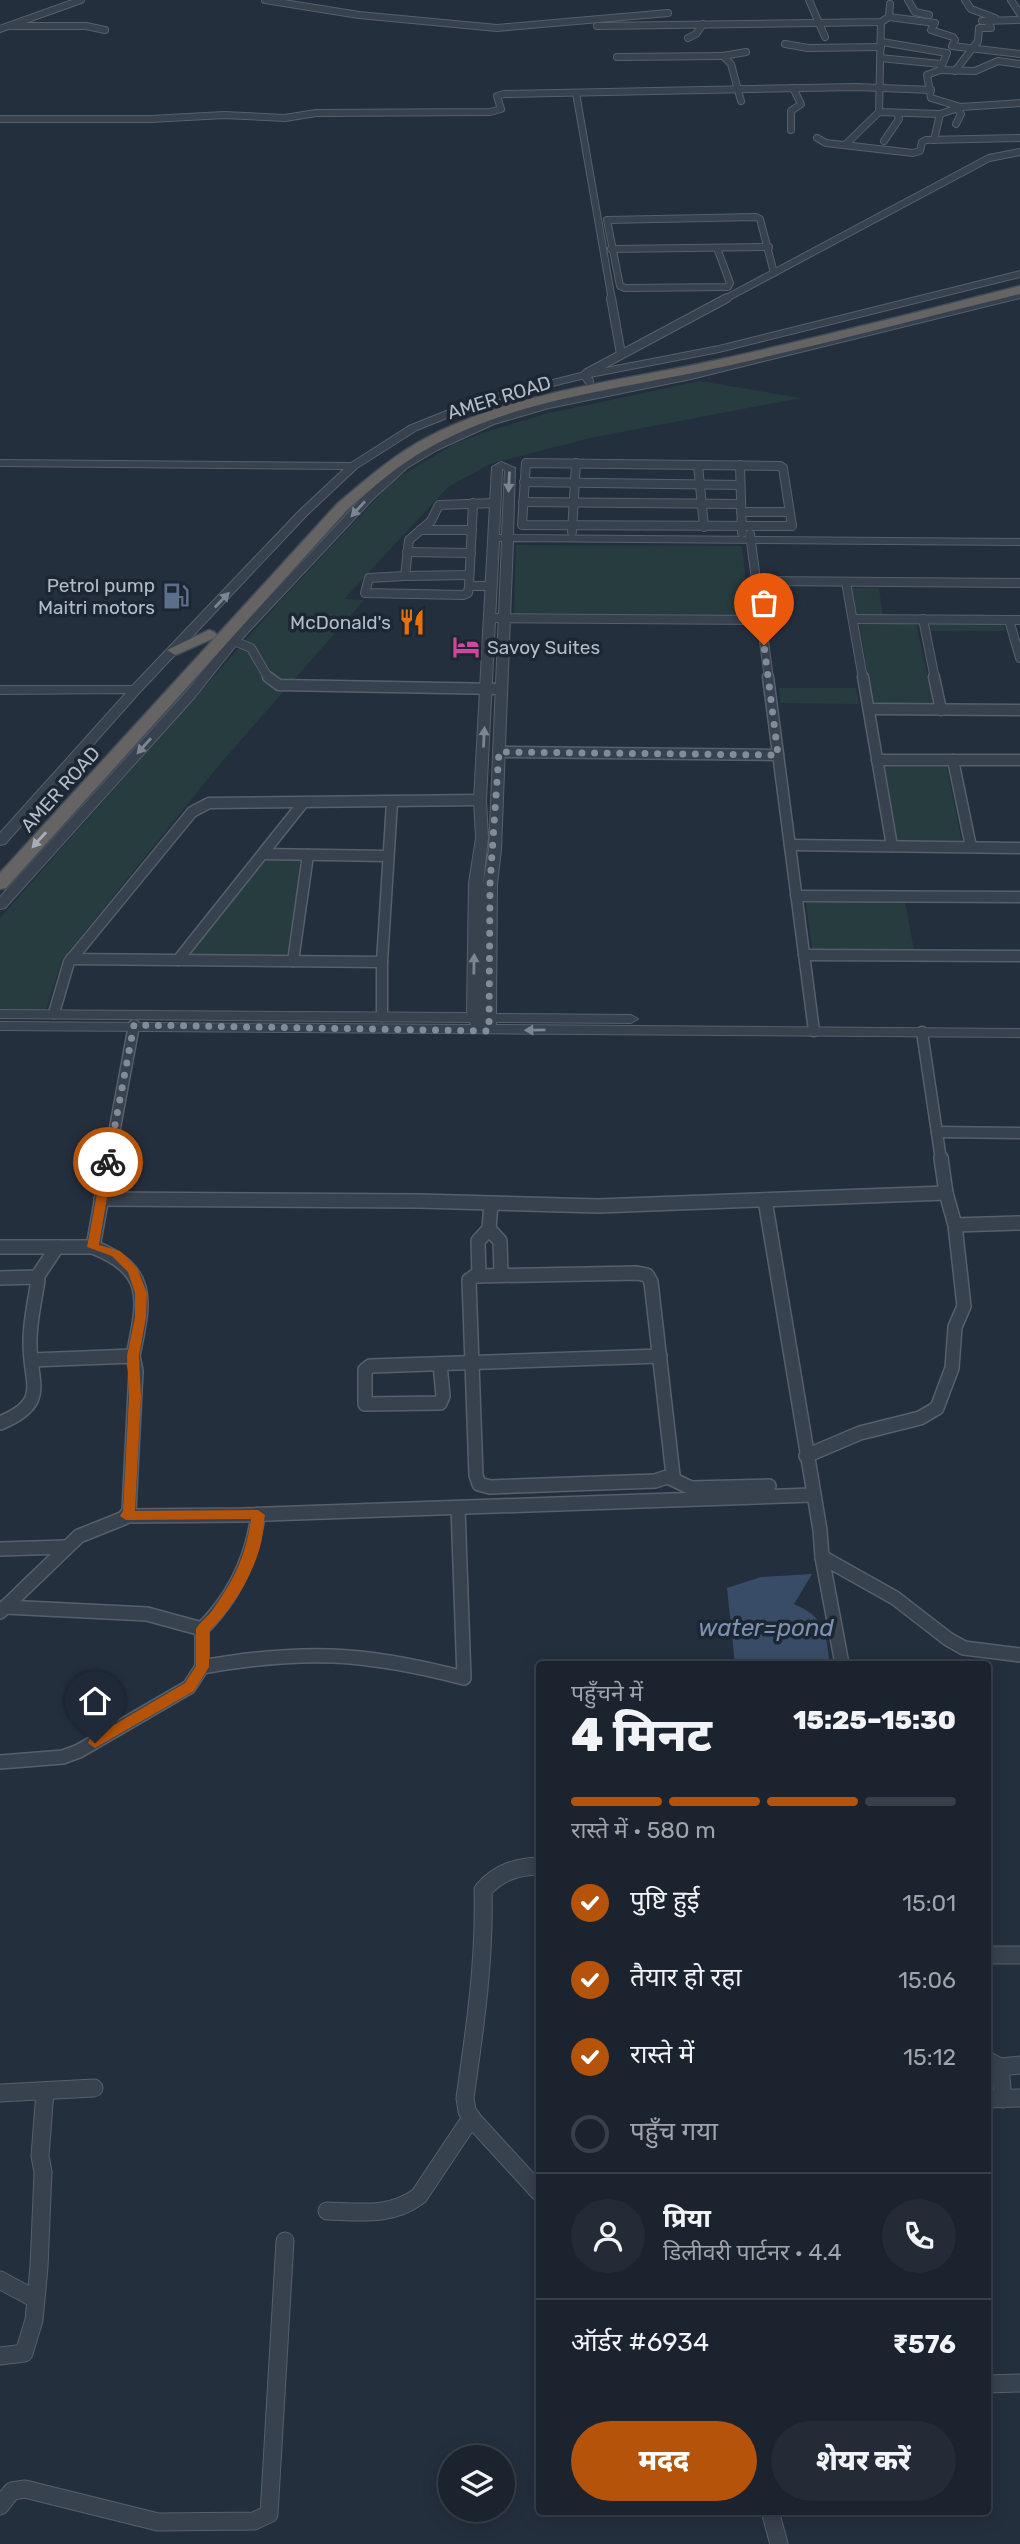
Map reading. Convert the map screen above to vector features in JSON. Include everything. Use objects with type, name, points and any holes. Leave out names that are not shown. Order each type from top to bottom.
[{"type":"highway","name":"AMER ROAD","points":[[0,864],[328,505],[374,464],[430,430],[474,412],[623,365],[796,332],[1020,280]]},
{"type":"highway","name":"AMER ROAD","points":[[0,884],[342,506],[386,469],[422,446],[475,421],[526,405],[673,377],[1020,293]]},
{"type":"highway","points":[[175,650],[209,635]]},
{"type":"highway","points":[[190,695],[200,661]]},
{"type":"street","points":[[0,29],[81,0]]},
{"type":"street","points":[[266,0],[258,4],[361,20],[502,32],[668,13]]},
{"type":"street","points":[[809,0],[825,37]]},
{"type":"street","points":[[908,0],[915,12],[937,16],[932,30],[955,40],[941,67],[927,75],[932,98],[960,108]]},
{"type":"street","points":[[965,0],[971,9],[998,21]]},
{"type":"street","points":[[975,21],[1019,19],[1011,0]]},
{"type":"street","points":[[889,17],[890,4]]},
{"type":"street","points":[[554,25],[821,24],[881,22],[889,17],[936,23]]},
{"type":"street","points":[[955,71],[978,41],[979,28],[991,28],[987,21]]},
{"type":"street","points":[[846,144],[879,112],[881,22]]},
{"type":"street","points":[[688,38],[704,24]]},
{"type":"street","points":[[743,24],[745,33]]},
{"type":"street","points":[[12,26],[86,26],[105,30]]},
{"type":"street","points":[[785,44],[808,48],[881,44],[947,53]]},
{"type":"street","points":[[952,46],[1020,54]]},
{"type":"street","points":[[617,57],[723,56],[746,52]]},
{"type":"street","points":[[723,56],[731,64],[741,101]]},
{"type":"street","points":[[880,58],[955,71],[975,71],[998,61],[1020,64]]},
{"type":"street","points":[[0,119],[132,119],[224,115],[278,118],[316,113],[490,111],[500,109],[497,97],[500,94],[793,88],[930,90]]},
{"type":"street","points":[[791,130],[791,111],[801,104],[793,88]]},
{"type":"street","points":[[576,93],[623,365],[774,274],[989,158],[1020,152]]},
{"type":"street","points":[[879,112],[940,114],[960,108],[1020,103]]},
{"type":"street","points":[[956,124],[961,114],[960,108]]},
{"type":"street","points":[[884,141],[899,120],[897,113]]},
{"type":"street","points":[[934,140],[940,114]]},
{"type":"street","points":[[817,138],[826,143],[918,153],[922,142],[934,140],[1020,138]]},
{"type":"street","points":[[981,139],[989,158]]},
{"type":"street","points":[[717,248],[730,283],[728,287],[622,287],[611,249],[607,220],[756,217],[760,219],[769,247],[774,274]]},
{"type":"street","points":[[611,249],[769,247]]},
{"type":"street","points":[[965,291],[1020,274]]},
{"type":"street","points":[[0,905],[190,695],[234,641],[380,485],[433,448],[489,422],[673,377]]},
{"type":"street","points":[[0,841],[135,690],[349,469],[395,438],[444,414],[480,401],[587,378]]},
{"type":"street","points":[[0,463],[349,469]]},
{"type":"street","points":[[499,535],[572,529],[627,526],[704,527],[746,533],[790,528],[792,526],[783,468],[740,465],[526,463],[522,525],[572,529],[1020,542]]},
{"type":"street","points":[[572,529],[576,463]]},
{"type":"street","points":[[622,464],[622,483]]},
{"type":"street","points":[[663,465],[665,484]]},
{"type":"street","points":[[740,465],[741,508],[756,581],[813,1026]]},
{"type":"street","points":[[483,1024],[475,883],[482,838],[480,800],[487,688],[497,618],[491,586],[499,535],[509,468],[507,466],[498,467],[495,503],[499,535],[497,618],[501,689],[483,1024]]},
{"type":"street","points":[[698,466],[704,527]]},
{"type":"street","points":[[0,471],[349,469]]},
{"type":"street","points":[[524,482],[740,485]]},
{"type":"street","points":[[523,502],[701,504],[789,512]]},
{"type":"street","points":[[469,575],[369,578],[365,593],[368,596],[463,596],[468,593],[471,552],[473,503]]},
{"type":"street","points":[[405,576],[409,540],[430,521],[439,505],[495,503]]},
{"type":"street","points":[[625,503],[627,526]]},
{"type":"street","points":[[663,503],[666,526]]},
{"type":"street","points":[[420,530],[472,530]]},
{"type":"street","points":[[499,535],[746,533],[1020,536]]},
{"type":"street","points":[[407,552],[471,552]]},
{"type":"street","points":[[425,596],[426,576]]},
{"type":"street","points":[[756,581],[1020,583]]},
{"type":"street","points":[[846,582],[892,846]]},
{"type":"street","points":[[469,586],[491,586]]},
{"type":"street","points":[[497,618],[761,620]]},
{"type":"street","points":[[853,619],[1020,620]]},
{"type":"street","points":[[923,619],[941,710]]},
{"type":"street","points":[[1009,620],[1020,658]]},
{"type":"street","points":[[234,641],[251,648],[270,681],[279,685],[501,689]]},
{"type":"street","points":[[0,691],[72,688],[135,690]]},
{"type":"street","points":[[869,709],[1020,710]]},
{"type":"street","points":[[499,752],[778,755]]},
{"type":"street","points":[[877,760],[1020,760]]},
{"type":"street","points":[[953,760],[971,847]]},
{"type":"street","points":[[54,1013],[71,959],[192,812],[201,806],[209,803],[480,800]]},
{"type":"street","points":[[382,1016],[382,962],[392,802]]},
{"type":"street","points":[[178,960],[303,803]]},
{"type":"street","points":[[790,845],[1020,848]]},
{"type":"street","points":[[263,854],[387,856]]},
{"type":"street","points":[[293,961],[307,855]]},
{"type":"street","points":[[796,896],[1020,897]]},
{"type":"street","points":[[804,955],[1020,956]]},
{"type":"street","points":[[71,959],[382,962]]},
{"type":"street","points":[[0,1014],[382,1016],[483,1024]]},
{"type":"street","points":[[0,1026],[813,1026],[1020,1023]]},
{"type":"street","points":[[93,1247],[134,1025]]},
{"type":"street","points":[[813,1026],[922,1032],[1020,1033]]},
{"type":"street","points":[[806,1456],[860,1433],[920,1418],[937,1408],[952,1368],[955,1327],[964,1306],[955,1225],[946,1194],[922,1032]]},
{"type":"street","points":[[937,1132],[1020,1133]]},
{"type":"street","points":[[101,1199],[405,1200],[598,1206],[946,1194]]},
{"type":"street","points":[[765,1200],[820,1530],[822,1557],[841,1661]]},
{"type":"street","points":[[479,1276],[478,1241],[489,1229],[491,1204]]},
{"type":"street","points":[[955,1225],[1020,1223]]},
{"type":"street","points":[[489,1229],[500,1241],[501,1275]]},
{"type":"street","points":[[0,1247],[93,1247],[116,1254],[133,1270],[141,1293],[141,1317],[133,1356],[135,1397],[129,1511],[126,1516]]},
{"type":"street","points":[[0,1423],[20,1415],[31,1403],[35,1388],[30,1341],[37,1277],[57,1247]]},
{"type":"street","points":[[670,1478],[674,1465],[651,1282],[647,1275],[471,1277],[468,1284],[476,1475],[479,1484],[655,1481],[670,1478],[697,1489],[769,1486]]},
{"type":"street","points":[[0,1278],[37,1277]]},
{"type":"street","points":[[32,1360],[133,1356]]},
{"type":"street","points":[[440,1364],[443,1399],[440,1403],[365,1404],[367,1367],[440,1364],[660,1356]]},
{"type":"street","points":[[4,1606],[66,1546],[90,1531],[126,1516],[258,1515],[812,1494]]},
{"type":"street","points":[[202,1667],[242,1660],[338,1654],[424,1667],[464,1678],[458,1508]]},
{"type":"street","points":[[202,1629],[214,1619],[240,1580],[254,1547],[258,1515]]},
{"type":"street","points":[[0,1549],[66,1546]]},
{"type":"street","points":[[822,1557],[895,1598],[948,1639],[964,1648],[1020,1655]]},
{"type":"street","points":[[4,1606],[147,1614],[202,1629]]},
{"type":"street","points":[[0,1762],[63,1757],[79,1751],[190,1687],[202,1667],[202,1629]]},
{"type":"street","points":[[536,1866],[501,1872],[483,1890],[484,1936],[479,1999],[465,2098],[471,2118],[536,2189]]},
{"type":"street","points":[[991,1955],[1020,1955]]},
{"type":"street","points":[[1003,2099],[993,2064],[1020,2065]]},
{"type":"street","points":[[0,2093],[94,2088]]},
{"type":"street","points":[[0,2356],[20,2355],[27,2350],[36,2299],[43,2172],[40,2156],[45,2091]]},
{"type":"street","points":[[327,2211],[384,2212],[412,2203],[471,2118]]},
{"type":"street","points":[[0,2506],[12,2491],[25,2489],[158,2522],[254,2521],[269,2514],[285,2241]]},
{"type":"street","points":[[0,2280],[36,2299]]},
{"type":"street","points":[[991,2384],[1020,2383]]},
{"type":"street","points":[[772,2515],[779,2544]]},
{"type":"green space","points":[[700,381],[801,398],[590,438],[490,464],[448,487],[344,599],[364,600],[219,765],[62,960],[46,1010],[0,1009],[0,918],[282,599],[393,481],[454,444],[489,431],[545,414]]},
{"type":"green space","points":[[516,545],[742,546],[750,616],[514,615]]},
{"type":"green space","points":[[849,588],[879,588],[883,617],[854,617]]},
{"type":"green space","points":[[928,621],[1003,621],[1005,631],[930,631]]},
{"type":"green space","points":[[859,623],[916,623],[934,706],[873,706]]},
{"type":"green space","points":[[779,688],[856,688],[859,704],[780,703]]},
{"type":"green space","points":[[884,764],[946,764],[962,842],[898,842]]},
{"type":"green space","points":[[266,858],[302,859],[287,954],[191,954]]},
{"type":"green space","points":[[806,902],[905,902],[914,950],[812,949]]},
{"type":"water","name":"water=pond","points":[[812,1574],[794,1604],[819,1621],[825,1634],[830,1661],[735,1661],[727,1588],[761,1577]]},
{"type":"way so far","points":[[108,1162],[134,1025],[489,1031],[490,884],[495,850],[499,752],[778,755],[764,645]]},
{"type":"place","name":"Petrol pump Maitri motors","points":[[176,596]]},
{"type":"place","name":"McDonald's","points":[[412,622]]},
{"type":"place","name":"Savoy Suites","points":[[466,647]]},
{"type":"route","points":[[95,1743],[190,1687],[202,1667],[202,1629],[214,1619],[240,1580],[254,1547],[258,1515],[126,1516],[129,1511],[135,1397],[136,1370],[133,1356],[141,1317],[141,1293],[133,1270],[116,1254],[93,1247],[108,1162]]}]
